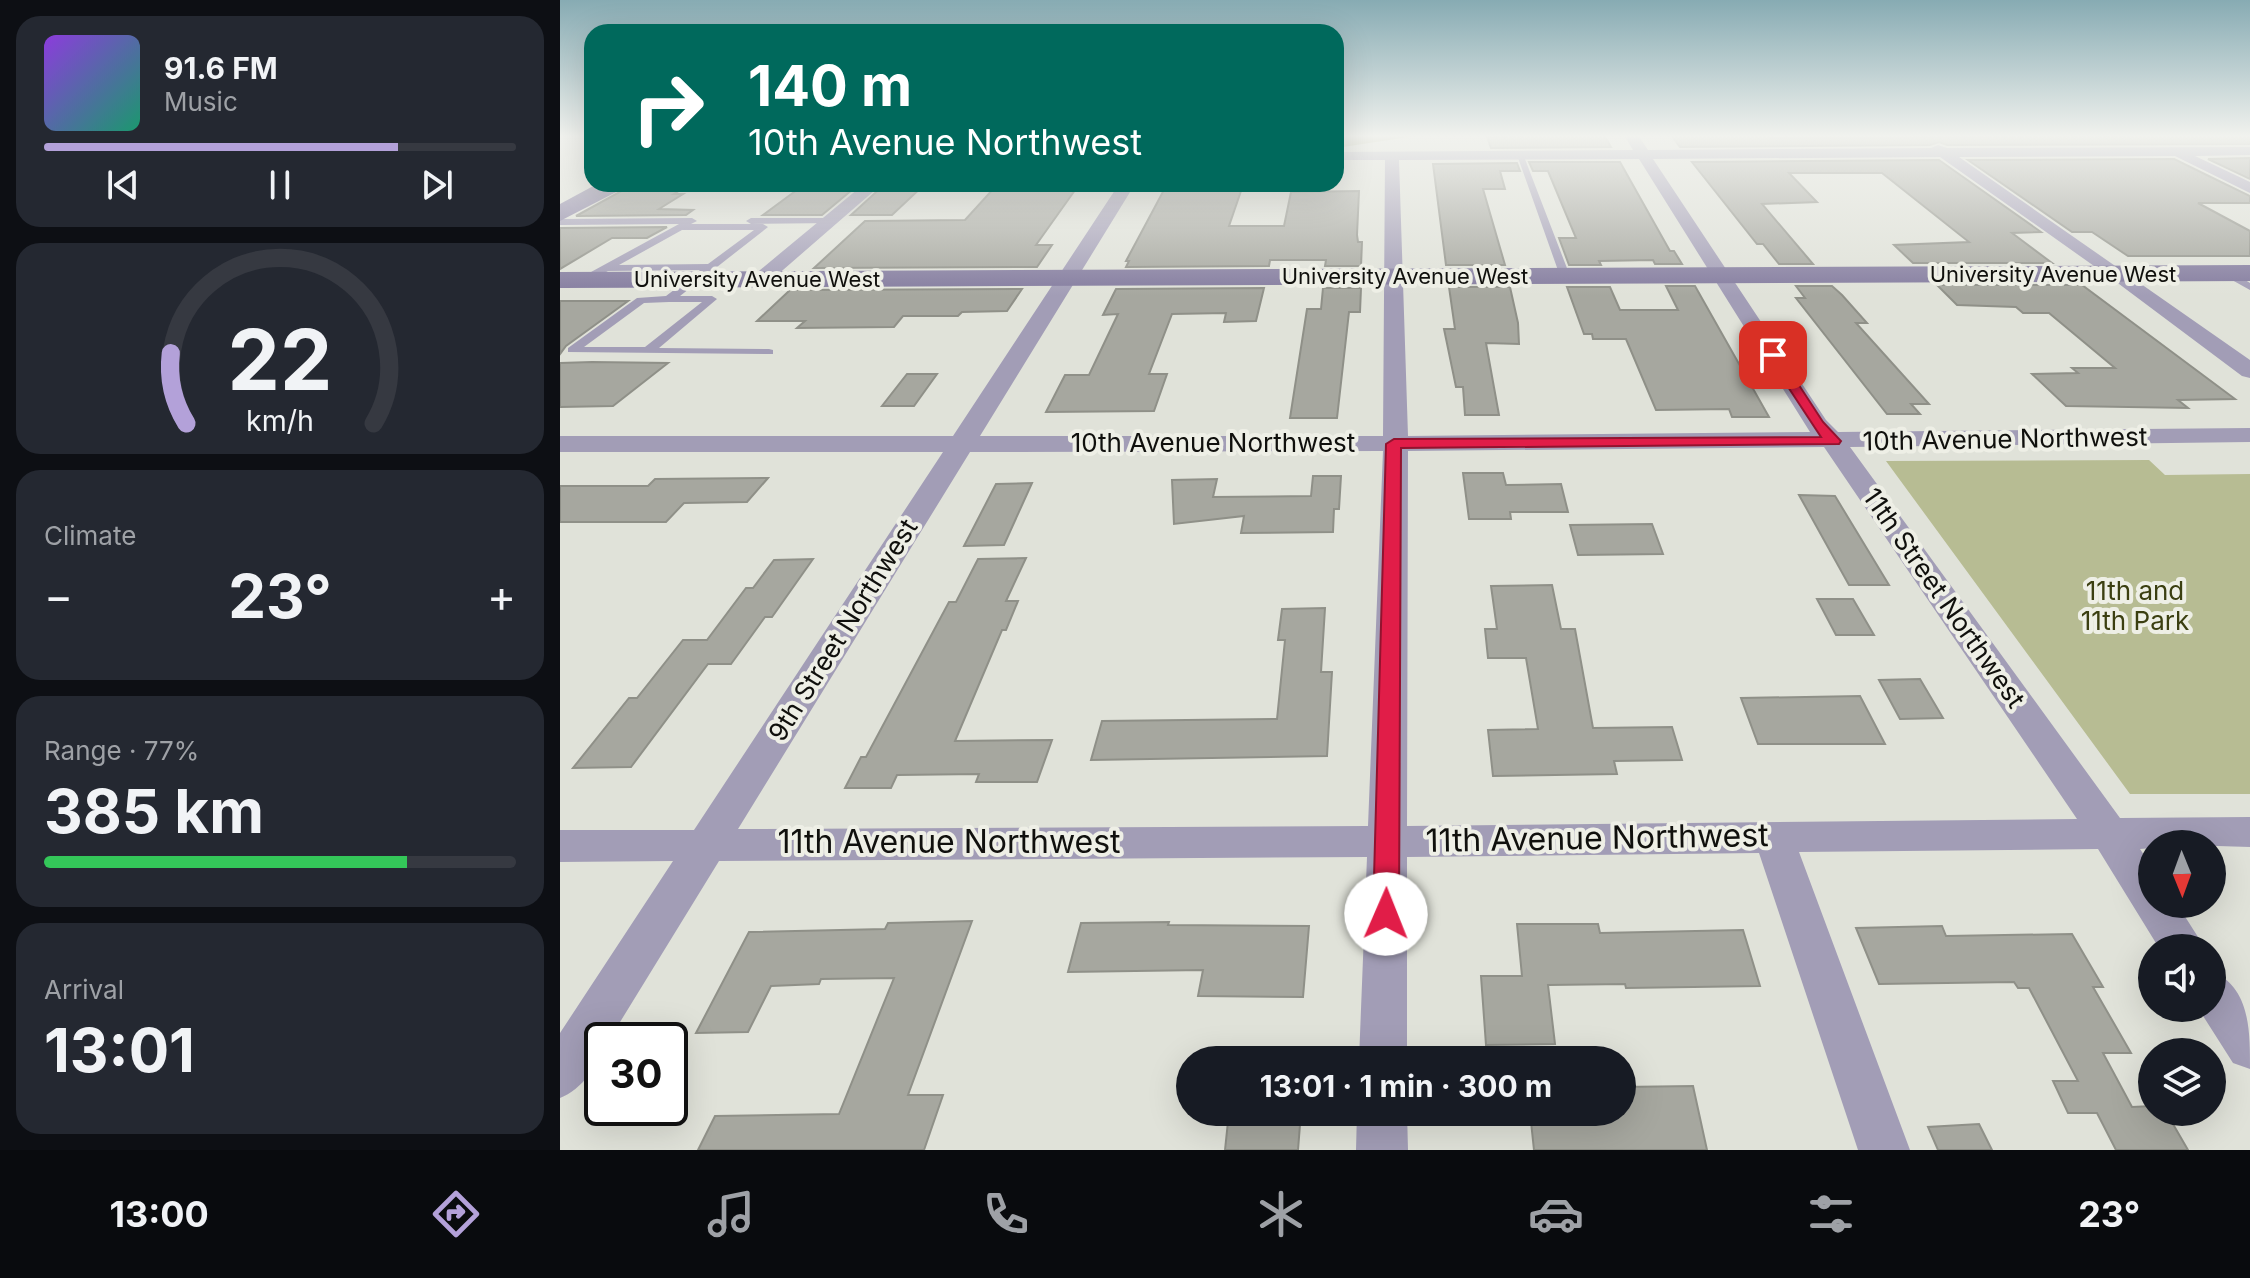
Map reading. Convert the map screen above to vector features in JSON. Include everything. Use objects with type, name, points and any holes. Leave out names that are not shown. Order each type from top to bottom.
[{"type":"street","points":[[1383,1046],[1394,444],[1392,189]]},
{"type":"street","name":"11th Street Northwest","points":[[1666,189],[1817,425],[1833,441],[2138,879]]},
{"type":"street","points":[[1995,189],[2250,371]]},
{"type":"street","points":[[560,214],[600,192]]},
{"type":"street","points":[[761,279],[864,192]]},
{"type":"street","name":"9th Street Northwest","points":[[560,1075],[1122,192]]},
{"type":"street","name":"University Avenue West","points":[[583,276],[703,273],[761,279],[2118,274],[2242,278]]},
{"type":"street","name":"10th Avenue Northwest","points":[[560,444],[1394,444],[2250,435]]},
{"type":"street","name":"11th Avenue Northwest","points":[[560,846],[2250,832]]},
{"type":"street","points":[[1773,836],[1884,1150]]},
{"type":"street","points":[[2226,1012],[2250,1047]]},
{"type":"street","points":[[1382,1126],[1382,1150]]},
{"type":"lane","points":[[1532,189],[1565,276]]},
{"type":"lane","points":[[583,276],[654,244],[685,224],[830,221]]},
{"type":"lane","points":[[560,222],[763,227],[669,299]]},
{"type":"lane","points":[[648,351],[712,299],[641,300],[572,350],[648,351],[769,352]]},
{"type":"green space","name":"11th and 11th Park","points":[[2149,460],[2165,475],[2250,474],[2250,794],[2130,794],[1886,461]]},
{"type":"building","points":[[1436,189],[1505,189],[1483,189],[1505,265],[1446,265]]},
{"type":"building","points":[[1555,189],[1635,189],[1670,251],[1674,251],[1682,264],[1655,264],[1653,260],[1569,265],[1559,238],[1576,238]]},
{"type":"building","points":[[1713,189],[1804,189],[1817,202],[1762,204],[1813,264],[1779,264],[1763,244],[1757,244]]},
{"type":"building","points":[[1902,189],[1980,189],[2041,232],[2012,233],[2052,263],[1913,263],[1894,245],[1969,242]]},
{"type":"building","points":[[2009,189],[2235,189],[2250,196],[2250,203],[2198,203],[2250,231],[2250,256],[2128,256],[2092,232],[2072,232]]},
{"type":"building","points":[[1359,191],[1357,235],[1358,242],[1362,242],[1361,266],[1325,266],[1326,260],[1270,260],[1269,266],[1126,267],[1129,261],[1126,261],[1163,192],[1241,192],[1229,226],[1284,226],[1291,192]]},
{"type":"building","points":[[620,192],[677,192],[674,194],[683,194],[659,209],[693,210],[686,215],[576,216]]},
{"type":"building","points":[[794,192],[849,192],[822,215],[763,215]]},
{"type":"building","points":[[876,192],[916,192],[892,215],[851,215]]},
{"type":"building","points":[[990,192],[1074,192],[1036,245],[1052,245],[1037,267],[814,268],[865,221],[965,220]]},
{"type":"building","points":[[667,227],[647,238],[612,238],[560,269],[560,228]]},
{"type":"building","points":[[1937,285],[2082,285],[2235,399],[2178,400],[2188,408],[2066,406],[2032,374],[2078,373],[2072,368],[2115,368],[2049,313],[2023,313],[2016,307],[1957,305]]},
{"type":"building","points":[[1666,286],[1695,286],[1769,417],[1732,417],[1729,409],[1656,410],[1626,339],[1593,339],[1592,334],[1584,334],[1567,287],[1610,287],[1620,310],[1678,310]]},
{"type":"building","points":[[1796,286],[1832,286],[1842,295],[1867,323],[1856,323],[1929,404],[1911,404],[1920,414],[1887,414],[1796,298],[1805,298]]},
{"type":"building","points":[[1449,287],[1510,287],[1519,344],[1486,343],[1499,415],[1465,415],[1463,387],[1456,387],[1444,329],[1455,329]]},
{"type":"building","points":[[1264,288],[1256,321],[1224,322],[1226,313],[1172,314],[1149,374],[1167,374],[1154,411],[1046,412],[1065,375],[1089,375],[1118,314],[1103,315],[1116,289]]},
{"type":"building","points":[[1323,288],[1361,288],[1360,312],[1349,312],[1337,418],[1290,418],[1307,309],[1321,309]]},
{"type":"building","points":[[1022,289],[1007,311],[962,312],[958,316],[903,316],[894,327],[797,328],[805,321],[757,321],[790,290]]},
{"type":"building","points":[[560,301],[628,301],[566,346],[560,354]]},
{"type":"building","points":[[560,363],[668,363],[613,406],[560,407]]},
{"type":"building","points":[[907,374],[937,374],[914,406],[882,406]]},
{"type":"building","points":[[1463,473],[1503,473],[1506,485],[1561,484],[1568,512],[1510,512],[1511,519],[1469,519]]},
{"type":"building","points":[[1313,476],[1341,476],[1339,509],[1334,509],[1333,532],[1241,533],[1244,516],[1174,524],[1172,480],[1217,479],[1213,497],[1311,496]]},
{"type":"building","points":[[768,478],[747,502],[684,503],[666,522],[560,522],[560,486],[648,486],[655,479]]},
{"type":"building","points":[[1032,483],[1004,545],[964,546],[996,484]]},
{"type":"building","points":[[1799,495],[1835,496],[1889,585],[1849,585]]},
{"type":"building","points":[[1652,524],[1663,554],[1578,555],[1570,525]]},
{"type":"building","points":[[1026,558],[1006,601],[1018,601],[1006,630],[1002,630],[955,741],[1052,740],[1037,782],[976,782],[979,774],[897,775],[891,788],[845,788],[861,757],[866,757],[949,602],[956,602],[978,559]]},
{"type":"building","points":[[813,559],[772,617],[765,617],[731,664],[708,664],[631,767],[573,768],[629,698],[637,698],[683,640],[707,640],[746,588],[753,588],[774,560]]},
{"type":"building","points":[[1552,585],[1561,629],[1575,629],[1593,728],[1672,727],[1682,760],[1614,761],[1617,774],[1493,776],[1488,730],[1538,729],[1526,658],[1488,658],[1485,629],[1497,629],[1491,586]]},
{"type":"building","points":[[1817,599],[1853,599],[1874,635],[1836,635]]},
{"type":"building","points":[[1325,608],[1321,672],[1332,672],[1327,756],[1091,760],[1102,721],[1277,719],[1285,640],[1278,640],[1282,609]]},
{"type":"building","points":[[1920,679],[1943,718],[1900,719],[1879,680]]},
{"type":"building","points":[[1860,696],[1885,744],[1758,744],[1741,698]]},
{"type":"building","points":[[972,921],[908,1095],[943,1095],[924,1150],[698,1150],[715,1116],[839,1114],[894,978],[821,979],[819,984],[771,986],[748,1032],[696,1033],[749,932],[885,929],[888,923]]},
{"type":"building","points":[[1169,922],[1168,925],[1309,926],[1303,997],[1198,996],[1203,970],[1068,972],[1081,923]]},
{"type":"building","points":[[1517,924],[1598,924],[1600,933],[1743,930],[1760,986],[1626,988],[1625,984],[1548,985],[1555,1044],[1486,1045],[1481,976],[1522,976]]},
{"type":"building","points":[[1942,926],[1946,936],[2072,934],[2103,987],[2093,987],[2131,1053],[2103,1053],[2132,1107],[2138,1107],[2138,1126],[2174,1126],[2188,1150],[2116,1150],[2097,1113],[2068,1113],[2053,1081],[2078,1081],[2029,988],[2018,988],[2014,982],[1879,984],[1856,928]]},
{"type":"building","points":[[1693,1086],[1707,1150],[1534,1150],[1531,1126],[1636,1126],[1636,1087]]},
{"type":"building","points":[[1979,1124],[1992,1150],[1938,1150],[1928,1127]]},
{"type":"building","points":[[1228,1126],[1300,1126],[1298,1150],[1225,1150]]},
{"type":"route","points":[[1386,914],[1394,444],[1833,441],[1817,425],[1773,355]]}]
